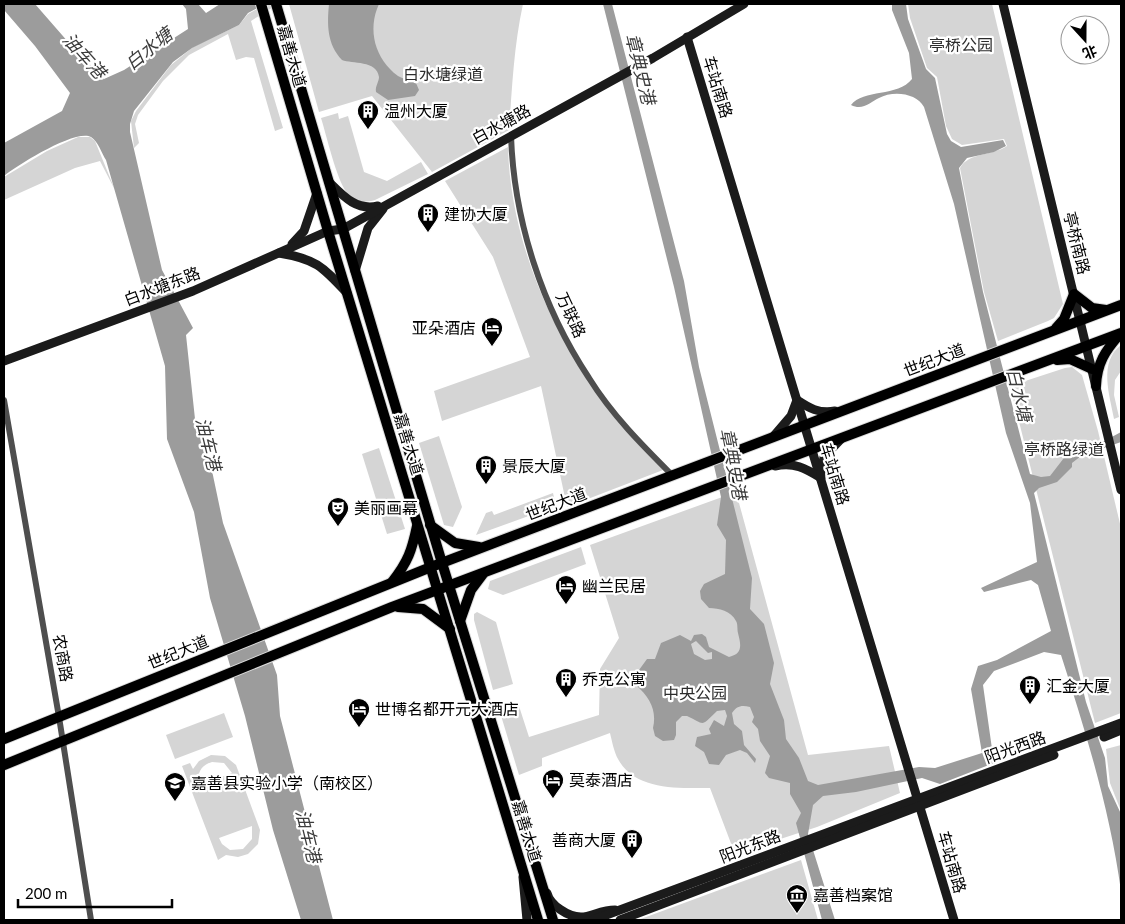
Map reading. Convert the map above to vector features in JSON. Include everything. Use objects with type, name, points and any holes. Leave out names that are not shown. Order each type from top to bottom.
[{"type":"main road","name":"嘉善大道","points":[[261,4],[328,231],[538,920]]},
{"type":"main road","name":"嘉善大道","points":[[276,4],[430,525],[553,920]]},
{"type":"main road","points":[[1054,330],[1064,319],[1074,294],[1092,308],[1107,310]]},
{"type":"main road","name":"世纪大道","points":[[4,739],[431,567],[1121,305]]},
{"type":"main road","points":[[4,765],[392,607],[1121,333]]},
{"type":"main road","points":[[1096,386],[1097,369],[1101,358],[1121,333]]},
{"type":"main road","points":[[1049,360],[1070,359],[1092,369]]},
{"type":"main road","points":[[390,583],[406,565],[413,546],[417,522]]},
{"type":"main road","points":[[430,525],[455,543],[485,547]]},
{"type":"main road","points":[[460,622],[471,590],[484,574]]},
{"type":"main road","points":[[392,607],[424,609],[450,629]]},
{"type":"street","name":"白水塘路","points":[[328,231],[343,229],[653,58],[744,4]]},
{"type":"street","name":"亭桥南路","points":[[1003,4],[1121,490]]},
{"type":"street","name":"车站南路","points":[[687,37],[954,920]]},
{"type":"street","name":"万联路","points":[[511,136],[512,166],[530,252],[563,334],[588,378],[634,438],[673,476]]},
{"type":"street","points":[[329,182],[351,203],[367,209],[386,205]]},
{"type":"street","points":[[279,253],[296,241],[304,230],[317,193]]},
{"type":"street","points":[[355,271],[368,228],[386,205]]},
{"type":"street","name":"白水塘东路","points":[[4,361],[193,291],[328,231]]},
{"type":"street","points":[[279,253],[305,257],[320,265],[347,293]]},
{"type":"street","name":"农商路","points":[[4,400],[59,717],[91,920]]},
{"type":"street","points":[[770,439],[791,416],[797,400],[821,413],[855,406]]},
{"type":"street","points":[[761,469],[794,464],[804,467],[821,478],[824,457],[842,438]]},
{"type":"street","name":"阳光西路","points":[[1108,732],[1121,723]]},
{"type":"street","name":"阳光西路","points":[[919,802],[1077,743],[1108,732],[1121,730]]},
{"type":"street","points":[[1108,732],[1121,734]]},
{"type":"street","name":"阳光东路","points":[[620,920],[794,849],[919,802]]},
{"type":"street","name":"阳光东路","points":[[593,920],[794,849]]},
{"type":"street","points":[[524,871],[523,892],[527,920]]},
{"type":"street","points":[[540,880],[544,883],[548,896],[563,912],[581,917],[603,910],[620,910]]},
{"type":"green space","points":[[266,4],[278,4],[251,21],[283,128],[275,131],[254,58],[246,57],[236,60],[228,34],[189,55],[163,81],[138,115],[135,124],[139,143],[134,148],[131,121],[136,111],[171,65],[193,47],[239,25],[248,14]]},
{"type":"green space","name":"白水塘绿道","points":[[289,4],[523,4],[515,51],[509,130],[432,172],[372,96],[319,112]]},
{"type":"green space","name":"亭桥公园","points":[[908,4],[992,4],[1063,304],[1054,318],[998,341],[984,292],[960,168],[969,159],[1007,146],[1004,139],[962,145],[952,139],[946,126],[937,77],[927,68],[910,18]]},
{"type":"green space","points":[[338,113],[339,119],[348,116],[364,172],[387,181],[421,162],[428,174],[375,200],[364,202],[353,199],[347,193],[339,178],[321,118]]},
{"type":"green space","points":[[78,137],[90,137],[95,141],[115,190],[100,161],[75,168],[4,200],[4,177],[47,151]]},
{"type":"green space","points":[[508,147],[512,192],[522,237],[536,280],[555,323],[577,363],[603,402],[632,438],[663,470],[567,507],[541,386],[442,421],[434,391],[530,357],[493,257],[445,181]]},
{"type":"green space","points":[[1121,345],[1121,371],[1115,380],[1114,395],[1119,417],[1114,419],[1107,380],[1110,360],[1114,352]]},
{"type":"green space","name":"亭桥路绿道","points":[[1072,367],[1082,375],[1098,431],[1121,528],[1121,713],[1095,723],[1010,386]]},
{"type":"green space","points":[[439,436],[462,507],[453,527],[444,525],[419,443]]},
{"type":"green space","points":[[379,448],[405,529],[387,534],[362,454]]},
{"type":"green space","name":"中央公园","points":[[736,492],[808,755],[889,746],[900,793],[817,827],[735,854],[710,788],[659,786],[635,777],[618,759],[610,733],[542,758],[542,766],[519,775],[499,709],[518,703],[529,737],[599,715],[600,669],[619,638],[590,545]]},
{"type":"green space","points":[[553,493],[556,506],[476,535],[486,513],[492,511],[494,515]]},
{"type":"green space","points":[[581,547],[586,564],[503,595],[488,589],[490,581]]},
{"type":"green space","points":[[477,612],[496,622],[513,684],[493,690],[474,620],[474,614]]},
{"type":"green space","points":[[224,713],[233,737],[175,759],[166,735]]},
{"type":"green space","points":[[1121,745],[1121,811],[1110,783],[1106,749]]},
{"type":"green space","points":[[211,755],[225,756],[236,765],[260,830],[258,844],[248,854],[238,857],[226,855],[218,860],[182,766],[190,763],[193,769],[199,761]],"holes":[[[212,762],[224,763],[232,773],[199,786],[198,778],[200,771],[205,765]],[[252,826],[252,839],[243,849],[230,850],[222,844],[219,838]]]},
{"type":"green space","points":[[801,860],[818,920],[638,920]]},
{"type":"water","name":"油车港","points":[[4,4],[35,4],[104,79],[124,70],[188,29],[186,9],[182,4],[198,4],[206,13],[220,4],[265,4],[248,13],[239,25],[192,48],[173,62],[134,111],[130,132],[162,270],[193,328],[186,335],[195,419],[211,466],[223,523],[277,675],[280,716],[333,920],[301,920],[273,830],[245,716],[210,598],[194,512],[167,439],[165,366],[106,160],[98,144],[91,137],[83,136],[73,138],[47,149],[4,176],[4,143],[62,111],[70,93],[35,46],[4,10]]},
{"type":"water","points":[[329,4],[379,4],[375,14],[375,43],[379,53],[390,69],[398,76],[416,83],[419,90],[415,96],[388,100],[376,92],[379,77],[374,68],[369,65],[342,60],[333,47],[329,34]]},
{"type":"water","points":[[603,4],[612,4],[684,281],[699,367],[752,578],[750,609],[764,624],[774,663],[770,684],[784,720],[786,739],[799,758],[808,781],[818,785],[919,767],[935,768],[982,753],[971,689],[978,666],[997,660],[1051,631],[1038,585],[1031,580],[984,592],[981,588],[1037,562],[1030,503],[1006,433],[954,204],[924,107],[921,102],[904,94],[891,94],[859,107],[851,105],[856,100],[872,94],[890,91],[906,85],[912,79],[909,53],[892,10],[892,4],[906,4],[908,19],[926,69],[935,78],[947,134],[951,141],[961,147],[1003,140],[1006,146],[994,152],[967,158],[959,168],[983,292],[1030,474],[1041,477],[1050,476],[1067,454],[1084,447],[1097,445],[1121,432],[1121,442],[1081,456],[1072,463],[1072,467],[1057,482],[1039,488],[1034,493],[1086,702],[1105,758],[1108,786],[1121,814],[1121,891],[1104,801],[1061,655],[1044,652],[994,671],[983,685],[994,763],[940,784],[922,778],[856,792],[823,796],[813,805],[808,834],[835,920],[822,920],[796,823],[801,813],[790,794],[790,783],[769,778],[765,773],[770,756],[760,741],[758,729],[752,722],[754,717],[750,707],[740,707],[732,713],[734,724],[742,731],[744,745],[756,759],[755,763],[747,753],[740,750],[726,755],[719,765],[709,764],[704,752],[695,746],[697,737],[711,734],[709,729],[714,720],[724,726],[727,716],[725,710],[717,711],[703,723],[687,716],[682,716],[676,722],[674,740],[663,741],[655,736],[653,710],[649,700],[636,685],[639,670],[647,659],[655,659],[661,643],[680,635],[691,641],[694,635],[702,634],[706,637],[709,647],[729,657],[737,654],[740,648],[737,624],[734,618],[724,611],[709,608],[701,599],[700,591],[704,584],[725,574],[726,540],[717,525],[721,497],[674,287]],"holes":[[[696,641],[708,653],[712,652],[712,659],[705,660],[694,654],[691,644]]]},
{"type":"place","name":"温州大厦","points":[[368,130]]},
{"type":"place","name":"建协大厦","points":[[428,233]]},
{"type":"place","name":"亚朵酒店","points":[[492,347]]},
{"type":"place","name":"景辰大厦","points":[[486,485]]},
{"type":"place","name":"美丽画幕","points":[[338,527]]},
{"type":"place","name":"幽兰民居","points":[[566,605]]},
{"type":"place","name":"乔克公寓","points":[[566,698]]},
{"type":"place","name":"汇金大厦","points":[[1030,705]]},
{"type":"place","name":"世博名都开元大酒店","points":[[359,728]]},
{"type":"place","name":"莫泰酒店","points":[[553,799]]},
{"type":"place","name":"嘉善县实验小学（南校区）","points":[[175,802]]},
{"type":"place","name":"善商大厦","points":[[632,859]]},
{"type":"place","name":"嘉善档案馆","points":[[797,914]]},
{"type":"water label","name":"白水塘","points":[[149,49]]},
{"type":"water label","name":"章典史港","points":[[640,69]]},
{"type":"water label","name":"白水塘","points":[[1019,395]]},
{"type":"water label","name":"章典史港","points":[[733,464]]}]
